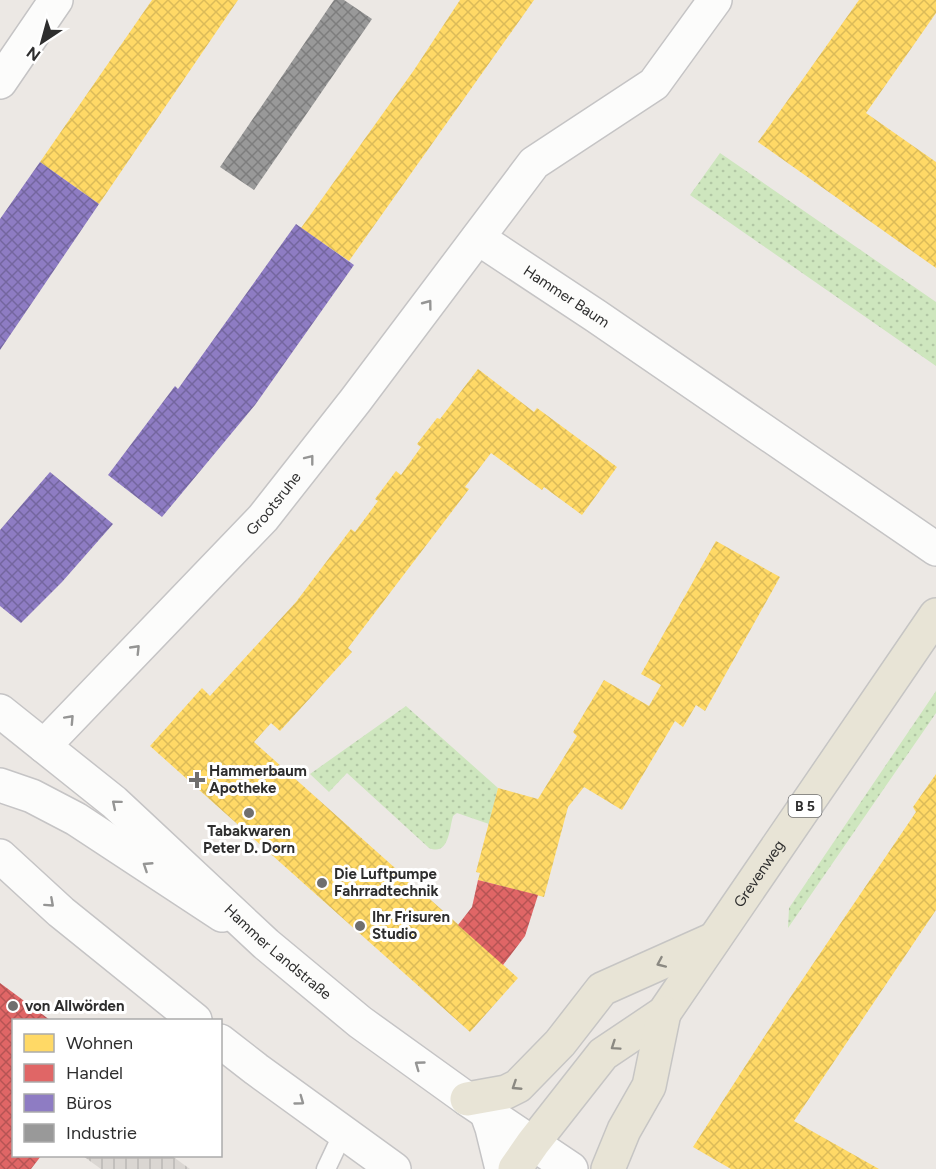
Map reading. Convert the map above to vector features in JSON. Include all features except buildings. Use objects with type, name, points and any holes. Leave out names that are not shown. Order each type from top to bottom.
[{"type":"main road","name":"Grevenweg","points":[[524,1156],[603,1054],[664,1013],[936,615]]},
{"type":"main road","points":[[476,1105],[518,1086],[560,1043],[602,989],[714,939]]},
{"type":"main road","name":"Grevenweg","points":[[608,1169],[624,1130],[649,1086],[664,1013]]},
{"type":"street","points":[[0,82],[56,0]]},
{"type":"street","points":[[478,238],[534,163],[654,84],[715,0]]},
{"type":"street","name":"Hammer Baum","points":[[478,238],[936,549]]},
{"type":"street","name":"Grootsruhe","points":[[44,746],[262,518],[355,401],[478,238]]},
{"type":"street","name":"Hammer Landstraße","points":[[0,711],[114,802],[266,944],[360,1022],[476,1105],[524,1156],[571,1169]]},
{"type":"street","points":[[0,785],[32,796],[76,819],[266,944]]},
{"type":"street","points":[[2,861],[61,912],[194,1019]]},
{"type":"street","points":[[222,1042],[394,1169]]},
{"type":"street","points":[[476,1105],[492,1128],[502,1169]]},
{"type":"street","points":[[584,1169],[624,1130]]},
{"type":"street","points":[[343,1133],[364,1169]]},
{"type":"lane","points":[[326,1169],[343,1133]]},
{"type":"green space","points":[[720,153],[936,302],[936,366],[690,195]]},
{"type":"green space","points":[[936,691],[936,713],[788,928],[789,908]]},
{"type":"green space","points":[[406,706],[498,788],[489,824],[457,813],[453,816],[447,840],[441,848],[429,848],[347,773],[329,792],[310,774]]},
{"type":"shaded area","points":[[84,1157],[173,1157],[190,1169],[101,1169]]},
{"type":"place","name":"Hammerbaum Apotheke","points":[[197,780]]},
{"type":"place","name":"Tabakwaren Peter D. Dorn","points":[[249,813]]},
{"type":"place","name":"Die Luftpumpe Fahrradtechnik","points":[[322,883]]},
{"type":"place","name":"Ihr Frisuren Studio","points":[[360,926]]},
{"type":"place","name":"von Allwörden","points":[[13,1006]]}]
